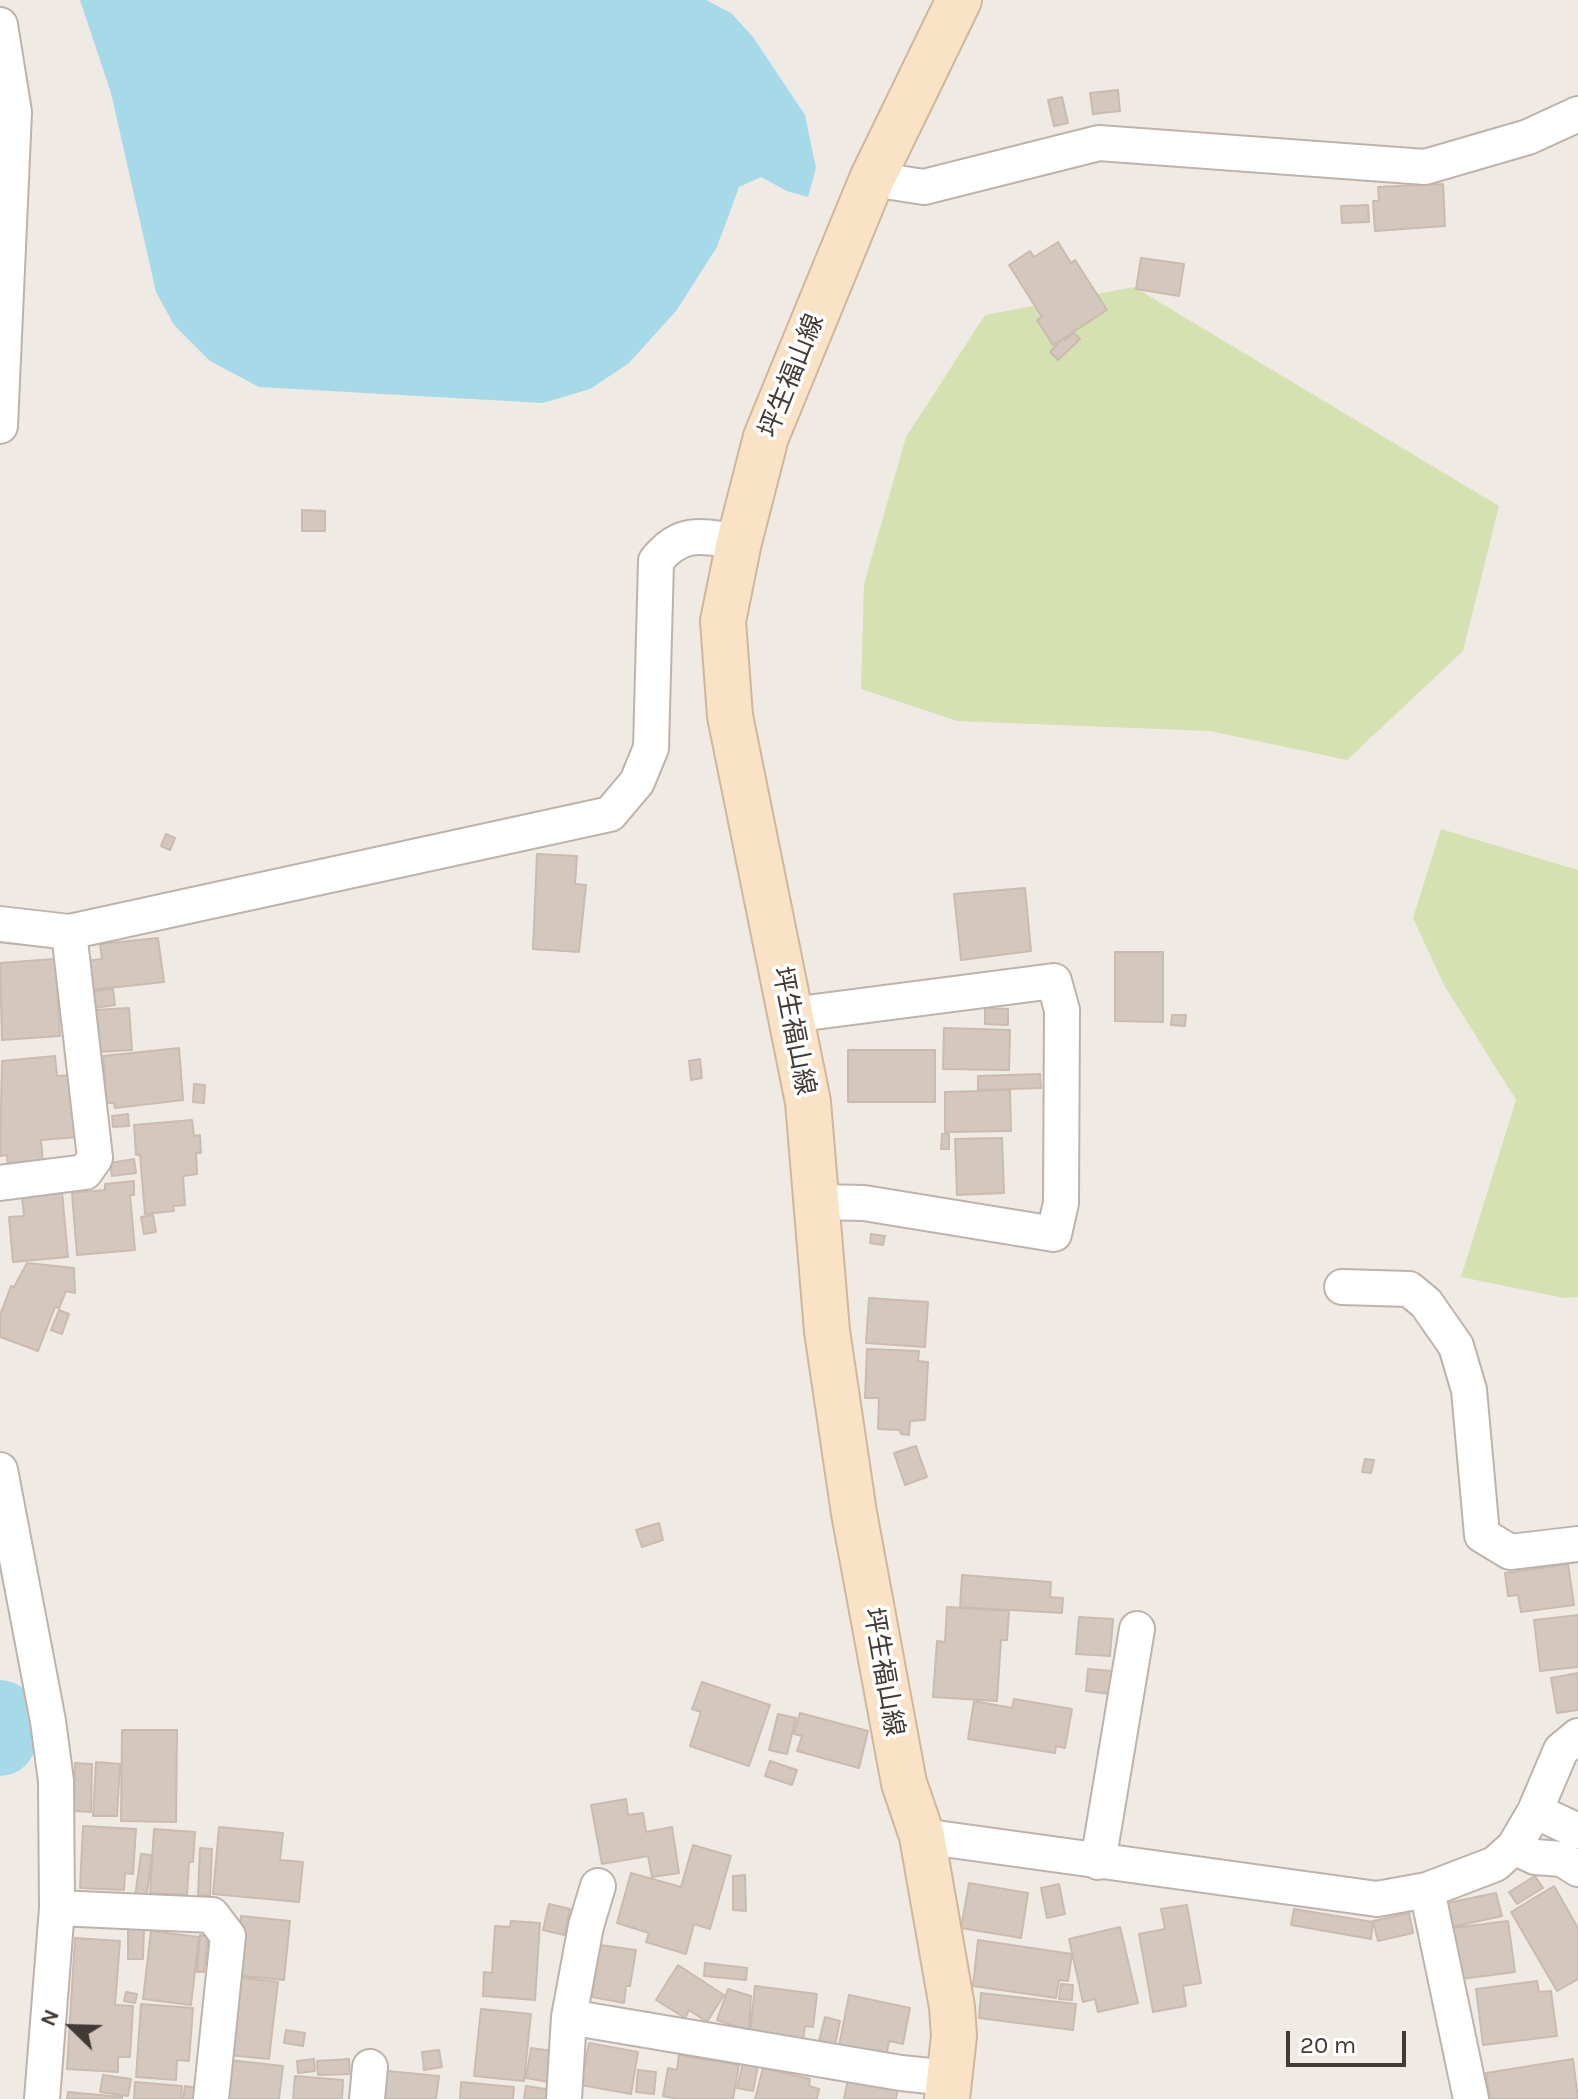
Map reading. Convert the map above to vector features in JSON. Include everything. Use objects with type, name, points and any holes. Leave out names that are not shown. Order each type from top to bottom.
[{"type":"main road","name":"坪生福山線","points":[[948,2089],[954,2036],[952,2007],[922,1836],[904,1783],[854,1513],[827,1331],[808,1102],[730,716],[723,621],[766,437],[872,179],[959,0]]},
{"type":"street","points":[[0,25],[14,112],[0,426]]},
{"type":"street","points":[[872,179],[924,187],[1099,143],[1425,167],[1528,137],[1578,114]]},
{"type":"street","points":[[1528,137],[1536,150],[1578,135]]},
{"type":"street","points":[[0,924],[69,932],[610,814],[637,782],[651,748],[656,561],[666,548],[696,534],[739,542]]},
{"type":"street","points":[[0,1183],[85,1172],[95,1158],[69,932]]},
{"type":"street","points":[[791,1015],[1054,981],[1062,1010],[1061,1203],[1054,1234],[864,1203],[817,1202]]},
{"type":"street","points":[[1342,1287],[1409,1289],[1426,1303],[1456,1346],[1469,1390],[1482,1535],[1510,1552],[1578,1544]]},
{"type":"street","points":[[0,1470],[48,1721],[56,1781],[57,1908],[42,2099]]},
{"type":"street","points":[[1098,1862],[1137,1629]]},
{"type":"street","points":[[922,1836],[1377,1899],[1427,1890],[1495,1864],[1514,1847],[1535,1811],[1561,1750],[1578,1736]]},
{"type":"street","points":[[1535,1811],[1578,1831]]},
{"type":"street","points":[[1514,1847],[1535,1857],[1562,1859],[1578,1869]]},
{"type":"street","points":[[564,2099],[569,2017],[586,1926],[598,1886]]},
{"type":"street","points":[[1427,1890],[1471,2099]]},
{"type":"street","points":[[57,1908],[212,1915],[228,1936],[211,2099]]},
{"type":"street","points":[[569,2017],[901,2073],[948,2089]]},
{"type":"green space","points":[[1134,287],[1499,506],[1463,651],[1347,760],[1210,731],[957,721],[861,689],[864,584],[906,437],[985,315]]},
{"type":"green space","points":[[1441,829],[1578,870],[1578,1297],[1564,1298],[1461,1277],[1516,1100],[1444,985],[1413,918]]},
{"type":"water","points":[[80,0],[706,0],[731,13],[753,37],[805,115],[816,168],[808,197],[787,191],[761,177],[739,187],[717,247],[676,311],[629,363],[590,389],[543,403],[259,387],[210,361],[174,325],[156,292],[111,93]]},
{"type":"building","points":[[1118,90],[1120,111],[1093,114],[1090,93]]},
{"type":"building","points":[[1062,97],[1068,123],[1054,126],[1048,100]]},
{"type":"building","points":[[1443,184],[1445,226],[1375,231],[1373,201],[1379,201],[1378,187]]},
{"type":"building","points":[[1368,205],[1369,222],[1342,223],[1341,206]]},
{"type":"building","points":[[1058,242],[1071,263],[1075,260],[1107,310],[1053,345],[1037,320],[1042,317],[1009,265],[1030,251],[1034,257]]},
{"type":"building","points":[[1141,258],[1184,264],[1179,296],[1136,289]]},
{"type":"building","points":[[1074,333],[1080,339],[1058,360],[1050,352],[1063,338],[1065,340]]},
{"type":"building","points":[[302,510],[325,511],[325,531],[302,531]]},
{"type":"building","points":[[166,834],[175,838],[170,850],[161,846]]},
{"type":"building","points":[[537,854],[577,856],[575,884],[586,885],[579,952],[533,949]]},
{"type":"building","points":[[1025,888],[1031,951],[961,960],[954,894]]},
{"type":"building","points":[[158,938],[164,982],[90,990],[86,961],[102,959],[100,944]]},
{"type":"building","points":[[1115,952],[1163,952],[1163,1022],[1115,1021]]},
{"type":"building","points":[[55,959],[60,1036],[2,1040],[0,963]]},
{"type":"building","points":[[113,989],[115,1005],[94,1008],[92,991]]},
{"type":"building","points":[[129,1008],[132,1050],[97,1052],[94,1010]]},
{"type":"building","points":[[985,1008],[1008,1009],[1008,1025],[985,1024]]},
{"type":"building","points":[[1172,1015],[1186,1015],[1185,1026],[1171,1025]]},
{"type":"building","points":[[944,1028],[1010,1030],[1009,1070],[943,1069]]},
{"type":"building","points":[[179,1048],[183,1100],[115,1108],[114,1103],[107,1103],[103,1056]]},
{"type":"building","points":[[848,1050],[935,1050],[935,1102],[848,1102]]},
{"type":"building","points":[[55,1056],[57,1076],[73,1075],[78,1137],[41,1140],[43,1164],[8,1168],[7,1155],[0,1156],[2,1061]]},
{"type":"building","points":[[700,1059],[702,1078],[691,1080],[689,1061]]},
{"type":"building","points":[[1040,1074],[1041,1088],[978,1090],[978,1076]]},
{"type":"building","points":[[194,1084],[205,1085],[204,1103],[193,1102]]},
{"type":"building","points":[[1010,1090],[1011,1131],[945,1132],[945,1092]]},
{"type":"building","points":[[128,1114],[129,1126],[113,1127],[112,1116]]},
{"type":"building","points":[[192,1120],[194,1136],[200,1135],[201,1153],[196,1153],[197,1174],[183,1176],[185,1205],[173,1206],[174,1211],[145,1214],[134,1125]]},
{"type":"building","points":[[942,1134],[949,1134],[949,1149],[941,1149]]},
{"type":"building","points":[[1002,1138],[1004,1193],[957,1195],[955,1139]]},
{"type":"building","points":[[134,1159],[136,1173],[112,1176],[110,1163]]},
{"type":"building","points":[[134,1181],[134,1195],[130,1195],[135,1250],[77,1255],[72,1193],[105,1190],[105,1184]]},
{"type":"building","points":[[62,1192],[68,1257],[13,1262],[9,1217],[24,1216],[22,1196]]},
{"type":"building","points":[[153,1215],[156,1232],[144,1234],[141,1217]]},
{"type":"building","points":[[871,1234],[885,1236],[883,1245],[870,1243]]},
{"type":"building","points":[[27,1263],[74,1268],[75,1293],[66,1291],[59,1308],[55,1307],[38,1351],[0,1337],[0,1315],[11,1286],[14,1287]]},
{"type":"building","points":[[869,1298],[928,1302],[925,1347],[866,1343]]},
{"type":"building","points":[[59,1310],[69,1314],[62,1334],[51,1330]]},
{"type":"building","points":[[867,1349],[919,1351],[918,1361],[928,1362],[925,1420],[910,1421],[909,1435],[901,1434],[900,1430],[878,1429],[879,1398],[865,1398]]},
{"type":"building","points":[[916,1446],[927,1477],[905,1485],[894,1453]]},
{"type":"building","points":[[1365,1459],[1374,1460],[1371,1473],[1362,1472]]},
{"type":"building","points":[[659,1523],[663,1540],[642,1547],[636,1530]]},
{"type":"building","points":[[1568,1564],[1574,1605],[1521,1612],[1518,1595],[1508,1596],[1505,1573]]},
{"type":"building","points":[[962,1575],[1051,1582],[1050,1597],[1063,1598],[1062,1613],[960,1607]]},
{"type":"building","points":[[947,1607],[1009,1611],[1007,1640],[1001,1640],[997,1701],[933,1697],[937,1641],[945,1642]]},
{"type":"building","points":[[1578,1615],[1578,1667],[1540,1671],[1534,1620]]},
{"type":"building","points":[[1079,1617],[1113,1619],[1110,1656],[1076,1654]]},
{"type":"building","points":[[1088,1669],[1113,1671],[1110,1694],[1086,1691]]},
{"type":"building","points":[[1578,1673],[1578,1710],[1557,1713],[1551,1678]]},
{"type":"building","points":[[702,1682],[770,1705],[749,1766],[690,1746],[701,1712],[692,1709]]},
{"type":"building","points":[[1014,1699],[1072,1709],[1065,1748],[1056,1746],[1055,1753],[968,1739],[974,1701],[1012,1708]]},
{"type":"building","points":[[800,1713],[868,1731],[859,1768],[797,1751],[802,1736],[794,1734]]},
{"type":"building","points":[[778,1714],[796,1718],[787,1754],[769,1750]]},
{"type":"building","points":[[122,1730],[177,1730],[176,1822],[121,1821]]},
{"type":"building","points":[[770,1761],[797,1770],[792,1785],[765,1776]]},
{"type":"building","points":[[96,1762],[120,1764],[117,1816],[93,1816]]},
{"type":"building","points":[[75,1763],[92,1764],[91,1812],[74,1811]]},
{"type":"building","points":[[626,1799],[628,1815],[643,1813],[646,1832],[672,1827],[679,1873],[652,1877],[648,1856],[602,1864],[591,1805]]},
{"type":"building","points":[[83,1826],[136,1829],[133,1874],[125,1873],[124,1890],[80,1888]]},
{"type":"building","points":[[219,1827],[283,1833],[280,1860],[303,1862],[299,1902],[213,1894]]},
{"type":"building","points":[[154,1829],[195,1832],[187,1895],[150,1893]]},
{"type":"building","points":[[693,1845],[731,1856],[710,1929],[694,1924],[686,1954],[646,1942],[649,1933],[617,1923],[631,1873],[681,1887]]},
{"type":"building","points":[[200,1848],[212,1849],[210,1896],[198,1895]]},
{"type":"building","points":[[141,1854],[152,1855],[146,1899],[135,1897]]},
{"type":"building","points":[[745,1875],[746,1911],[733,1910],[733,1876]]},
{"type":"building","points":[[1535,1876],[1543,1888],[1517,1904],[1509,1892]]},
{"type":"building","points":[[969,1883],[1028,1893],[1021,1938],[961,1928]]},
{"type":"building","points":[[1059,1884],[1065,1914],[1047,1918],[1041,1888]]},
{"type":"building","points":[[1554,1886],[1578,1928],[1578,1979],[1557,1991],[1511,1912]]},
{"type":"building","points":[[1496,1893],[1502,1916],[1452,1927],[1447,1903]]},
{"type":"building","points":[[549,1904],[570,1909],[564,1935],[543,1930]]},
{"type":"building","points":[[1187,1905],[1201,1983],[1183,1986],[1186,2006],[1153,2012],[1139,1934],[1165,1929],[1161,1909]]},
{"type":"building","points":[[1294,1909],[1373,1922],[1371,1939],[1291,1925]]},
{"type":"building","points":[[1409,1913],[1413,1933],[1378,1941],[1373,1921]]},
{"type":"building","points":[[241,1916],[290,1921],[284,1980],[235,1975]]},
{"type":"building","points":[[511,1921],[540,1923],[535,2000],[483,1996],[484,1972],[492,1973],[495,1926],[510,1927]]},
{"type":"building","points":[[1508,1921],[1515,1972],[1461,1979],[1453,1928]]},
{"type":"building","points":[[128,1926],[144,1927],[143,1959],[128,1959]]},
{"type":"building","points":[[1120,1927],[1138,2003],[1098,2012],[1095,1999],[1083,2002],[1069,1939]]},
{"type":"building","points":[[151,1931],[199,1937],[191,2005],[143,1999]]},
{"type":"building","points":[[200,1935],[208,1936],[204,1972],[197,1972]]},
{"type":"building","points":[[75,1938],[120,1941],[115,2005],[133,2006],[130,2057],[118,2057],[118,2072],[67,2069]]},
{"type":"building","points":[[978,1940],[1072,1954],[1068,1981],[1059,1980],[1056,1998],[973,1986]]},
{"type":"building","points":[[600,1945],[636,1950],[624,2003],[592,1997]]},
{"type":"building","points":[[705,1963],[747,1968],[746,1980],[704,1976]]},
{"type":"building","points":[[678,1965],[724,1995],[707,2022],[689,2010],[685,2018],[656,2000]]},
{"type":"building","points":[[237,1977],[278,1982],[269,2059],[228,2055]]},
{"type":"building","points":[[1537,1981],[1539,1992],[1551,1991],[1557,2036],[1483,2045],[1476,1989]]},
{"type":"building","points":[[1061,1984],[1073,1985],[1072,2000],[1059,1999]]},
{"type":"building","points":[[755,1986],[817,1994],[813,2027],[805,2026],[803,2040],[750,2033]]},
{"type":"building","points":[[728,1989],[751,1996],[749,2031],[717,2020]]},
{"type":"building","points":[[126,1992],[137,1994],[135,2003],[124,2001]]},
{"type":"building","points":[[981,1993],[1076,2004],[1073,2030],[979,2018]]},
{"type":"building","points":[[849,1995],[910,2008],[903,2044],[889,2041],[886,2057],[839,2046]]},
{"type":"building","points":[[141,2004],[193,2008],[189,2061],[177,2060],[176,2080],[136,2077]]},
{"type":"building","points":[[481,2009],[531,2014],[524,2081],[474,2076]]},
{"type":"building","points":[[825,2017],[840,2021],[835,2045],[819,2041]]},
{"type":"building","points":[[286,2030],[305,2033],[303,2046],[284,2043]]},
{"type":"building","points":[[589,2043],[638,2052],[631,2094],[581,2085]]},
{"type":"building","points":[[531,2048],[553,2051],[549,2082],[526,2078]]},
{"type":"building","points":[[439,2050],[442,2067],[424,2070],[422,2052]]},
{"type":"building","points":[[679,2055],[739,2065],[733,2099],[663,2096],[668,2068],[677,2070]]},
{"type":"building","points":[[314,2059],[315,2071],[298,2073],[297,2061]]},
{"type":"building","points":[[349,2059],[350,2074],[318,2075],[317,2061]]},
{"type":"building","points":[[1573,2059],[1578,2099],[1490,2099],[1486,2073]]},
{"type":"building","points":[[229,2060],[283,2066],[279,2099],[225,2099]]},
{"type":"building","points":[[743,2063],[758,2066],[753,2091],[737,2088]]},
{"type":"building","points":[[763,2068],[810,2079],[809,2086],[819,2089],[817,2099],[755,2099]]},
{"type":"building","points":[[638,2070],[656,2072],[654,2094],[636,2092]]},
{"type":"building","points":[[387,2071],[439,2076],[436,2099],[384,2099]]},
{"type":"building","points":[[103,2075],[131,2079],[128,2096],[100,2092]]},
{"type":"building","points":[[295,2076],[343,2080],[342,2099],[293,2099]]},
{"type":"building","points":[[848,2079],[898,2088],[896,2099],[844,2099]]},
{"type":"building","points":[[135,2082],[182,2086],[181,2099],[134,2099]]},
{"type":"building","points":[[461,2082],[514,2087],[513,2099],[460,2099]]},
{"type":"building","points":[[185,2086],[197,2088],[196,2099],[183,2099]]},
{"type":"building","points":[[526,2086],[552,2090],[550,2099],[524,2099]]},
{"type":"building","points":[[68,2092],[122,2097],[122,2099],[67,2099]]},
{"type":"waterway","points":[[0,1716],[0,1740]]}]
